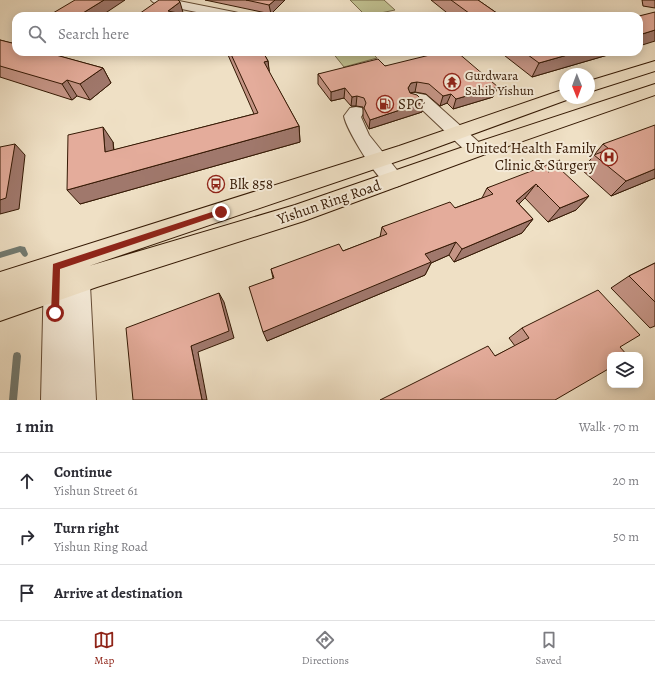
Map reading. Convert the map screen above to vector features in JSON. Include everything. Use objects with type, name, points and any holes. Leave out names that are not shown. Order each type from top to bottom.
[{"type":"main road","points":[[595,85],[655,66]]},
{"type":"main road","name":"Yishun Ring Road","points":[[0,284],[67,274],[296,214],[476,150],[655,89]]},
{"type":"main road","name":"Yishun Ring Road","points":[[0,308],[67,274],[378,160],[457,134],[559,97]]},
{"type":"street","points":[[157,0],[215,12]]},
{"type":"street","points":[[415,98],[420,99],[476,150]]},
{"type":"street","points":[[356,112],[352,118],[359,133],[394,180]]},
{"type":"street","points":[[55,400],[67,274]]},
{"type":"street","points":[[67,274],[82,400]]},
{"type":"green space","points":[[350,0],[384,0],[395,10],[385,12],[362,12]]},
{"type":"green space","points":[[335,56],[375,56],[377,58],[344,67]]},
{"type":"building","points":[[75,0],[104,0],[84,12],[55,12]]},
{"type":"building","points":[[159,0],[178,0],[180,2],[168,11],[173,12],[142,12]]},
{"type":"building","points":[[246,0],[275,0],[269,5]]},
{"type":"building","points":[[451,0],[478,0],[495,12],[468,12]]},
{"type":"building","points":[[655,12],[655,30],[643,34],[643,15]]},
{"type":"building","points":[[0,40],[12,43],[12,56],[60,56],[103,68],[80,84],[67,80],[62,84],[0,66]]},
{"type":"building","points":[[232,56],[265,56],[268,61],[264,62],[299,126],[67,190],[68,135],[103,127],[105,152],[258,113]]},
{"type":"building","points":[[426,56],[462,56],[498,87],[456,99],[451,94],[443,96],[429,84],[417,82],[411,83],[408,88],[410,93],[417,95],[424,102],[370,120],[364,108],[366,103],[364,98],[357,96],[352,97],[345,88],[331,92],[318,74],[378,59],[385,66]]},
{"type":"building","points":[[529,56],[564,56],[539,63]]},
{"type":"building","points":[[655,125],[655,169],[626,181],[594,155],[609,149],[603,144]]},
{"type":"building","points":[[15,144],[6,198],[0,200],[0,147]]},
{"type":"building","points":[[560,160],[548,172],[559,168],[589,196],[560,208],[536,184],[516,201],[533,219],[462,249],[456,242],[425,254],[431,262],[263,332],[249,287],[274,278],[271,269],[339,244],[343,251],[387,234],[382,227],[450,202],[455,208],[493,194],[487,188]]},
{"type":"building","points":[[655,263],[655,302],[629,276]]},
{"type":"building","points":[[598,290],[640,335],[620,347],[624,352],[607,352],[607,370],[555,400],[380,400],[488,346],[495,356],[529,338],[522,328]]},
{"type":"building","points":[[219,293],[229,331],[191,346],[202,400],[133,400],[126,328]]},
{"type":"waterway","points":[[0,255],[20,249],[23,249],[25,254]]},
{"type":"waterway","points":[[13,400],[17,356]]},
{"type":"place","name":"Gurdwara Sahib Yishun","points":[[452,82]]},
{"type":"place","name":"SPC","points":[[385,104]]},
{"type":"place","name":"United Health Family Clinic & Surgery","points":[[609,157]]},
{"type":"place","name":"Blk 858","points":[[216,184]]},
{"type":"route","points":[[55,313],[56,267],[221,212]]}]
